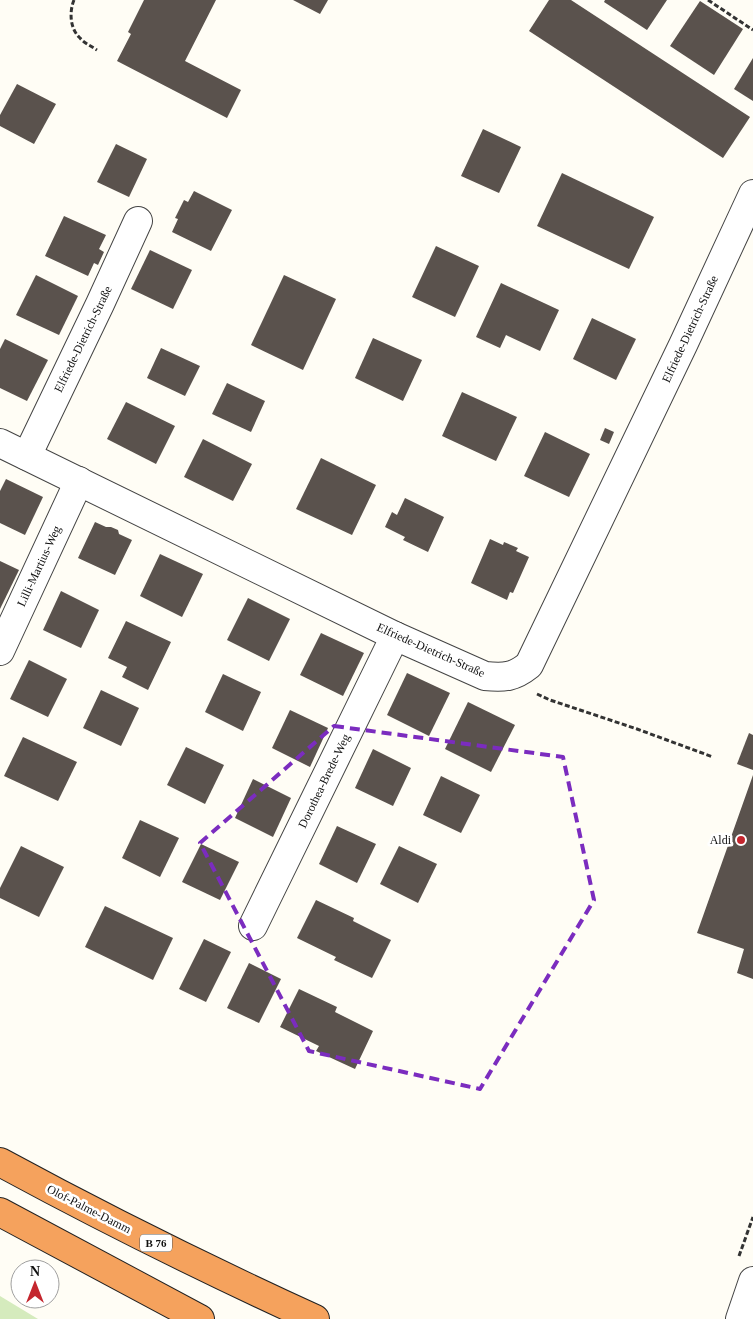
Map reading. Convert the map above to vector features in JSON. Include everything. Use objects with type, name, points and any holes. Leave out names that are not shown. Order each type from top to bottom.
[{"type":"highway","name":"Olof-Palme-Damm","points":[[0,1162],[78,1204],[211,1271],[314,1319]]},
{"type":"highway","points":[[0,1212],[200,1319]]},
{"type":"street","name":"Elfriede-Dietrich-Straße","points":[[0,443],[395,636],[485,676],[500,677],[518,674],[529,665],[679,354],[753,194]]},
{"type":"street","name":"Elfriede-Dietrich-Straße","points":[[27,456],[138,221]]},
{"type":"street","name":"Lilli-Martius-Weg","points":[[0,651],[79,481]]},
{"type":"street","name":"Dorothea-Brede-Weg","points":[[253,926],[395,636]]},
{"type":"street","points":[[740,1319],[753,1282]]},
{"type":"path","points":[[74,0],[71,22],[75,32],[97,50]]},
{"type":"path","points":[[708,0],[753,30]]},
{"type":"path","points":[[518,674],[526,687],[542,697],[713,757]]},
{"type":"highlighted area","points":[[334,726],[563,757],[594,900],[480,1089],[309,1051],[200,843]]},
{"type":"green space","points":[[0,1296],[10,1302],[10,1309],[21,1309],[38,1319],[0,1319]]},
{"type":"building","points":[[144,0],[216,0],[185,61],[241,90],[227,118],[117,61],[131,34],[128,32]]},
{"type":"building","points":[[293,0],[328,0],[320,14]]},
{"type":"building","points":[[549,0],[571,0],[750,117],[723,158],[529,31]]},
{"type":"building","points":[[605,0],[667,0],[647,30],[604,2]]},
{"type":"building","points":[[700,1],[743,29],[714,75],[670,46]]},
{"type":"building","points":[[753,58],[753,101],[734,89]]},
{"type":"building","points":[[17,84],[56,104],[34,144],[0,126],[0,115]]},
{"type":"building","points":[[483,129],[521,147],[499,193],[461,176]]},
{"type":"building","points":[[116,144],[147,159],[129,197],[97,182]]},
{"type":"building","points":[[562,173],[654,217],[629,269],[537,226]]},
{"type":"building","points":[[194,191],[232,210],[211,251],[172,232],[178,219],[175,218],[184,200],[188,202]]},
{"type":"building","points":[[64,216],[106,235],[99,249],[104,252],[98,265],[94,263],[88,276],[45,256]]},
{"type":"building","points":[[436,246],[479,266],[455,317],[412,297]]},
{"type":"building","points":[[150,250],[192,270],[173,309],[131,289]]},
{"type":"building","points":[[36,275],[78,296],[59,335],[16,315]]},
{"type":"building","points":[[284,275],[336,299],[303,370],[251,345]]},
{"type":"building","points":[[501,283],[559,310],[540,351],[506,335],[500,348],[476,337]]},
{"type":"building","points":[[592,318],[636,339],[616,380],[573,359]]},
{"type":"building","points":[[373,338],[422,360],[403,401],[355,378]]},
{"type":"building","points":[[5,339],[48,360],[27,401],[0,388],[0,349]]},
{"type":"building","points":[[161,348],[200,366],[185,396],[147,378]]},
{"type":"building","points":[[227,383],[265,401],[251,432],[212,414]]},
{"type":"building","points":[[462,392],[517,417],[496,461],[442,436]]},
{"type":"building","points":[[126,402],[175,426],[156,464],[107,439]]},
{"type":"building","points":[[605,428],[614,432],[609,444],[600,440]]},
{"type":"building","points":[[545,432],[590,454],[569,497],[524,476]]},
{"type":"building","points":[[203,439],[252,464],[233,501],[184,477]]},
{"type":"building","points":[[321,458],[376,485],[352,535],[296,509]]},
{"type":"building","points":[[6,479],[43,497],[25,535],[0,523],[0,491]]},
{"type":"building","points":[[405,498],[444,517],[428,552],[403,540],[405,537],[385,527],[392,512],[397,515]]},
{"type":"building","points":[[95,522],[118,530],[119,534],[132,540],[115,575],[78,558]]},
{"type":"building","points":[[490,539],[503,545],[504,542],[518,548],[516,551],[529,557],[513,593],[510,592],[507,600],[471,583]]},
{"type":"building","points":[[160,554],[203,574],[182,617],[140,596]]},
{"type":"building","points":[[0,561],[19,570],[0,609]]},
{"type":"building","points":[[61,591],[99,610],[81,648],[43,630]]},
{"type":"building","points":[[248,598],[290,619],[269,661],[227,640]]},
{"type":"building","points":[[126,621],[171,642],[148,690],[122,677],[127,667],[108,658]]},
{"type":"building","points":[[321,633],[364,653],[343,696],[300,675]]},
{"type":"building","points":[[29,660],[67,679],[48,717],[10,699]]},
{"type":"building","points":[[407,673],[450,693],[429,736],[387,715]]},
{"type":"building","points":[[223,674],[261,692],[243,731],[205,712]]},
{"type":"building","points":[[101,690],[139,708],[121,746],[83,728]]},
{"type":"building","points":[[468,702],[515,725],[491,772],[445,749]]},
{"type":"building","points":[[290,710],[328,728],[310,767],[272,748]]},
{"type":"building","points":[[749,733],[753,735],[753,770],[737,764]]},
{"type":"building","points":[[23,737],[77,762],[58,801],[4,776]]},
{"type":"building","points":[[186,747],[224,765],[205,804],[167,785]]},
{"type":"building","points":[[373,749],[411,768],[393,806],[355,788]]},
{"type":"building","name":"Aldi","points":[[753,775],[753,979],[737,973],[744,949],[697,933]]},
{"type":"building","points":[[441,776],[480,795],[461,833],[423,815]]},
{"type":"building","points":[[253,779],[291,798],[273,837],[235,818]]},
{"type":"building","points":[[140,820],[179,838],[160,877],[122,858]]},
{"type":"building","points":[[337,826],[376,844],[357,883],[319,864]]},
{"type":"building","points":[[201,844],[239,862],[220,900],[182,882]]},
{"type":"building","points":[[21,846],[64,867],[39,917],[0,898],[0,888]]},
{"type":"building","points":[[399,846],[437,864],[418,903],[380,884]]},
{"type":"building","points":[[316,900],[354,918],[353,921],[391,940],[372,978],[334,960],[336,957],[297,938]]},
{"type":"building","points":[[105,906],[173,938],[153,980],[85,947]]},
{"type":"building","points":[[204,939],[231,952],[206,1002],[179,989]]},
{"type":"building","points":[[249,963],[281,979],[259,1023],[227,1008]]},
{"type":"building","points":[[299,989],[337,1007],[335,1012],[373,1031],[355,1069],[316,1051],[319,1046],[280,1027]]},
{"type":"place","name":"Aldi","points":[[741,840]]}]
